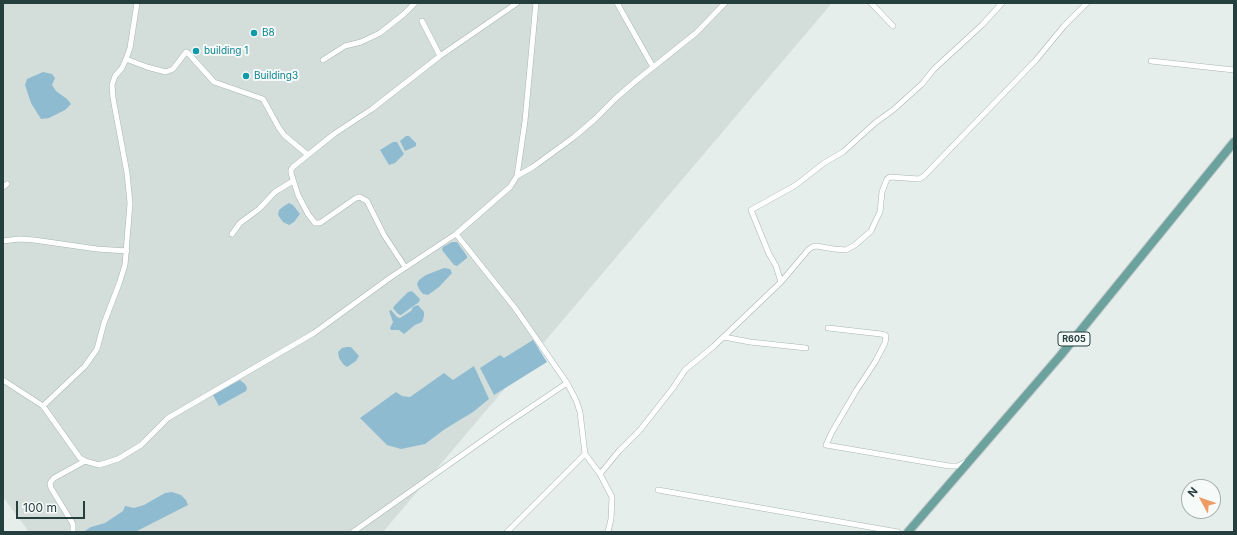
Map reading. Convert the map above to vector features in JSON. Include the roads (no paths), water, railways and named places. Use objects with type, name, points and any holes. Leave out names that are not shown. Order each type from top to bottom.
[{"type":"main road","name":"R605","points":[[908,532],[1084,327],[1234,142]]},
{"type":"street","points":[[43,406],[85,366],[97,349],[104,323],[119,284],[127,251],[130,203],[127,173],[112,85],[115,76],[122,68],[130,48],[137,3]]},
{"type":"street","points":[[323,60],[345,46],[361,42],[380,33],[415,3]]},
{"type":"street","points":[[405,267],[384,235],[367,201],[363,198],[356,198],[320,224],[315,223],[308,214],[298,195],[291,173],[293,167],[334,134],[372,109],[440,56],[517,3]]},
{"type":"street","points":[[3,380],[43,406],[80,458],[85,462],[99,465],[118,460],[141,445],[168,418],[314,333],[405,267],[456,234],[510,187],[517,176],[525,121],[536,3]]},
{"type":"street","points":[[617,3],[653,67]]},
{"type":"street","points":[[517,176],[533,167],[595,120],[616,98],[696,33],[725,3]]},
{"type":"street","points":[[871,3],[893,26]]},
{"type":"street","points":[[781,282],[776,266],[769,254],[751,210],[796,185],[829,160],[843,152],[922,84],[934,69],[982,26],[1002,3]]},
{"type":"street","points":[[600,474],[619,451],[640,430],[685,370],[710,350],[781,282],[812,247],[846,250],[855,245],[871,230],[880,212],[882,192],[887,179],[890,177],[919,179],[924,176],[1036,60],[1064,26],[1087,3]]},
{"type":"street","points":[[422,20],[440,56]]},
{"type":"street","points":[[126,59],[166,72],[173,69],[186,52],[188,53],[214,82],[263,99],[278,128],[308,155]]},
{"type":"street","points":[[1151,61],[1234,70]]},
{"type":"street","points":[[232,234],[240,223],[258,209],[275,192],[293,181]]},
{"type":"street","points":[[456,234],[515,308],[567,383],[580,412],[585,454],[600,474],[612,497],[611,519],[608,532]]},
{"type":"street","points":[[3,241],[34,240],[97,249],[127,251]]},
{"type":"street","points":[[828,328],[881,334],[886,336],[885,342],[875,362],[856,391],[826,445],[949,466],[958,466],[970,460]]},
{"type":"street","points":[[724,337],[750,342],[806,348]]},
{"type":"street","points":[[354,532],[506,424],[567,383]]},
{"type":"street","points":[[507,532],[585,454]]},
{"type":"street","points":[[73,532],[73,524],[51,488],[50,483],[54,478],[85,462]]},
{"type":"street","points":[[658,490],[898,532]]},
{"type":"water","points":[[43,72],[52,74],[55,78],[52,85],[56,91],[71,104],[65,110],[49,118],[41,119],[31,103],[25,85],[27,79]]},
{"type":"water","points":[[406,136],[409,136],[416,143],[416,146],[405,151],[400,141]]},
{"type":"water","points":[[393,142],[397,142],[404,154],[395,163],[389,165],[380,150]]},
{"type":"water","points":[[289,203],[293,205],[300,214],[294,222],[289,225],[283,222],[278,215],[279,210]]},
{"type":"water","points":[[452,242],[457,242],[467,256],[467,258],[457,266],[454,265],[442,250],[443,247]]},
{"type":"water","points":[[444,268],[450,269],[452,273],[439,287],[428,295],[423,294],[417,284],[419,280],[426,275]]},
{"type":"water","points":[[412,291],[420,299],[419,302],[401,315],[398,314],[393,308],[408,292]]},
{"type":"water","points":[[418,305],[424,312],[422,322],[415,325],[404,334],[399,330],[391,330],[390,328],[393,322],[389,311],[391,310],[397,317],[400,318],[411,311],[413,307]]},
{"type":"water","points":[[533,340],[547,362],[494,395],[480,368],[500,355],[504,358]]},
{"type":"water","points":[[351,347],[359,356],[356,361],[347,367],[339,358],[338,352],[342,348]]},
{"type":"water","points":[[474,366],[489,399],[473,412],[445,429],[425,444],[401,449],[387,445],[360,418],[396,392],[402,396],[410,397],[444,373],[453,380]]},
{"type":"water","points":[[240,380],[245,384],[247,388],[246,391],[219,406],[213,395]]},
{"type":"water","points":[[172,492],[181,495],[186,500],[188,505],[135,532],[83,532],[91,527],[105,523],[123,511],[125,506],[134,508],[144,505],[165,493]]},
{"type":"place","name":"B8","points":[[254,33]]},
{"type":"place","name":"building 1","points":[[196,51]]},
{"type":"place","name":"Building3","points":[[246,76]]}]
